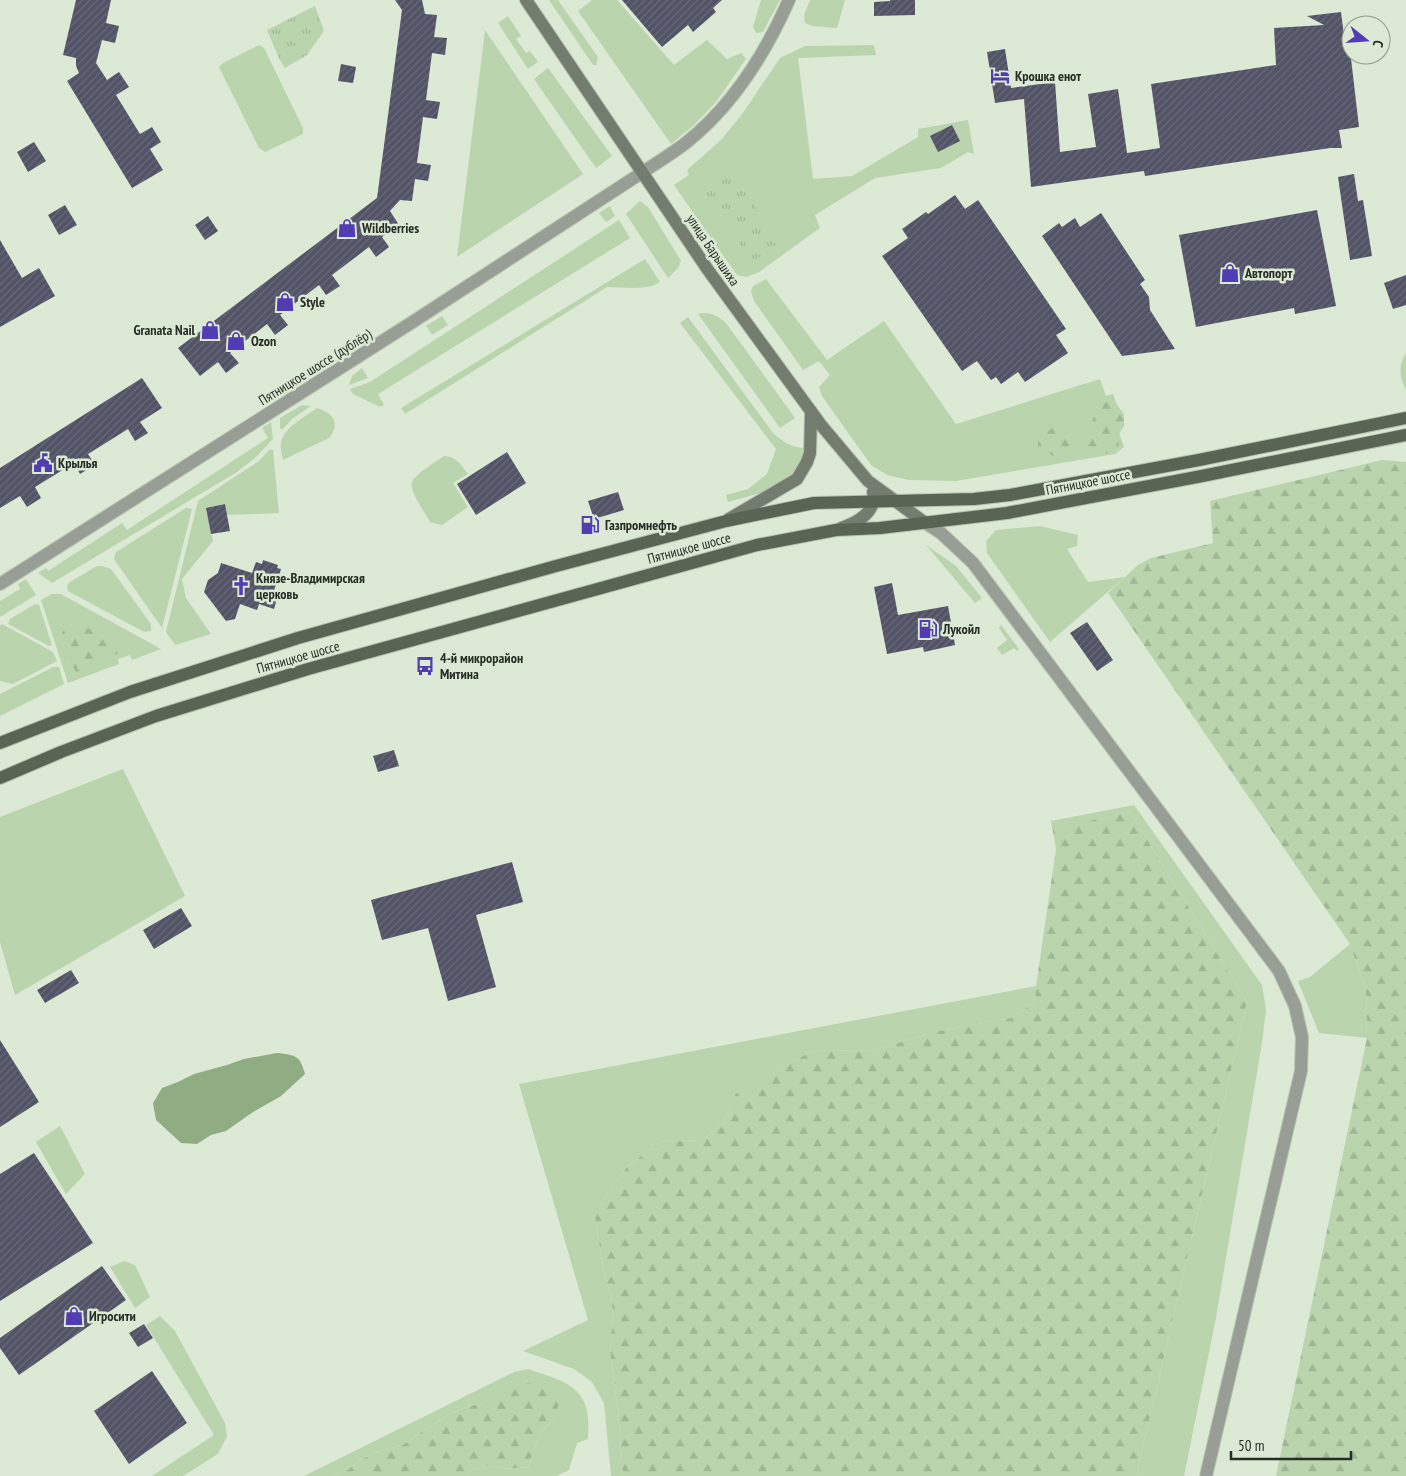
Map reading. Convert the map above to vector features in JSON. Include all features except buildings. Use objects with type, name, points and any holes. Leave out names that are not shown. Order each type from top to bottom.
[{"type":"main road","name":"улица Барышиха","points":[[526,0],[728,298],[811,411],[868,481],[924,522]]},
{"type":"main road","points":[[726,521],[797,479],[810,453],[811,411]]},
{"type":"main road","name":"Пятницкое шоссе","points":[[0,743],[130,692],[298,638],[537,571],[726,521],[814,503],[974,499],[1010,495],[1209,458],[1406,418]]},
{"type":"main road","name":"Пятницкое шоссе","points":[[0,778],[61,752],[156,716],[308,669],[757,545],[836,530],[880,528],[1007,513],[1406,435]]},
{"type":"main road","points":[[836,530],[854,523],[865,516],[874,495],[868,481]]},
{"type":"street","name":"Пятницкое шоссе (дублёр)","points":[[0,584],[411,323],[688,141],[714,118],[740,86],[762,52],[789,0]]},
{"type":"street","points":[[924,522],[957,546],[979,570],[1279,971],[1295,1006],[1302,1037],[1301,1071],[1206,1476]]},
{"type":"street","points":[[0,783],[23,768]]},
{"type":"green space","points":[[549,0],[558,0],[598,57],[596,65],[593,65]]},
{"type":"green space","points":[[592,0],[617,0],[674,65],[707,40],[727,59],[741,53],[746,59],[716,102],[694,125],[671,144],[578,11]]},
{"type":"green space","points":[[761,0],[780,0],[763,32],[756,33],[753,27]]},
{"type":"green space","points":[[810,0],[845,0],[837,28],[812,26],[805,23],[804,15]]},
{"type":"green space","points":[[315,6],[324,31],[307,55],[285,68],[267,30]]},
{"type":"green space","points":[[508,16],[521,36],[516,39],[526,53],[530,51],[538,62],[528,69],[498,23]]},
{"type":"green space","points":[[485,30],[583,174],[457,257]]},
{"type":"green space","points":[[259,45],[264,48],[303,128],[301,135],[265,152],[259,148],[219,67],[223,63]]},
{"type":"green space","points":[[874,45],[876,55],[798,58],[813,179],[852,176],[918,137],[918,129],[968,120],[974,154],[968,152],[941,168],[875,178],[815,215],[820,228],[759,272],[746,277],[737,275],[674,185],[689,175],[687,170],[721,140],[743,113],[780,58],[805,46]]},
{"type":"green space","points":[[548,68],[612,156],[596,168],[534,79]]},
{"type":"green space","points":[[728,166],[780,243],[752,262],[700,185]]},
{"type":"green space","points":[[640,201],[648,207],[681,261],[678,268],[668,278],[626,214]]},
{"type":"green space","points":[[610,206],[615,216],[606,222],[599,213]]},
{"type":"green space","points":[[619,220],[630,238],[378,394],[384,405],[380,407],[353,394],[350,389],[370,382]]},
{"type":"green space","points":[[645,259],[660,282],[641,288],[607,287],[405,414],[401,408]]},
{"type":"green space","points":[[766,279],[827,360],[884,321],[956,424],[1100,379],[1124,447],[1115,454],[956,481],[909,480],[887,475],[871,465],[822,396],[819,387],[830,375],[819,361],[803,370],[754,301],[751,291],[753,286]]},
{"type":"green space","points":[[698,314],[715,315],[726,323],[795,418],[780,428]]},
{"type":"green space","points":[[442,316],[448,325],[432,335],[426,326]]},
{"type":"green space","points":[[688,317],[773,433],[788,444],[807,448],[800,469],[775,489],[728,502],[726,495],[748,489],[767,474],[776,449],[680,323]]},
{"type":"green space","points":[[1406,353],[1406,390],[1400,372]]},
{"type":"green space","points":[[362,368],[368,378],[349,385],[352,376]]},
{"type":"green space","points":[[1113,394],[1117,405],[1124,414],[1124,426],[1118,436],[1119,448],[1109,454],[1085,450],[1092,423],[1103,397]]},
{"type":"green space","points":[[302,405],[311,406],[292,419],[283,429],[280,429],[280,418]]},
{"type":"green space","points":[[317,408],[323,410],[334,419],[333,433],[329,438],[283,460],[281,446],[285,433],[295,423]]},
{"type":"green space","points":[[271,422],[273,439],[256,457],[237,472],[52,583],[38,573],[46,568],[48,571],[122,523],[127,530],[268,438],[262,428]]},
{"type":"green space","points":[[1055,425],[1063,425],[1073,438],[1070,446],[1056,457],[1038,449],[1038,441]]},
{"type":"green space","points":[[270,449],[273,450],[279,513],[227,515],[225,504],[206,508],[213,541],[182,579],[186,598],[211,634],[175,645],[166,632],[198,501],[259,461]]},
{"type":"green space","points":[[444,456],[455,459],[468,474],[453,483],[468,507],[442,525],[430,522],[415,497],[412,482],[417,475]]},
{"type":"green space","points":[[1382,460],[1406,462],[1406,1476],[1276,1476],[1367,1038],[1366,990],[1350,944],[1108,593],[1138,565],[1151,558],[1213,543],[1210,501]]},
{"type":"green space","points":[[186,508],[192,509],[162,628],[114,559],[116,552]]},
{"type":"green space","points":[[1040,526],[1078,535],[1077,546],[1067,549],[1088,582],[1125,577],[1050,642],[987,553],[986,541],[996,530]]},
{"type":"green space","points":[[926,545],[956,566],[982,598],[975,603]]},
{"type":"green space","points":[[97,566],[111,569],[151,624],[151,631],[144,632],[68,591],[67,586],[70,582]]},
{"type":"green space","points":[[26,579],[36,595],[0,617],[0,601],[20,589],[18,584]]},
{"type":"green space","points":[[52,594],[61,594],[161,649],[132,660],[130,655],[118,659],[119,664],[68,683],[41,600]]},
{"type":"green space","points":[[35,604],[39,605],[52,645],[49,646],[8,624],[10,619]]},
{"type":"green space","points":[[81,623],[97,634],[116,634],[125,637],[126,648],[118,654],[107,655],[92,672],[77,675],[73,666],[65,659],[59,639],[63,631]]},
{"type":"green space","points":[[2,624],[53,652],[57,661],[13,684],[0,681],[0,626]]},
{"type":"green space","points":[[1001,625],[1019,649],[1017,651],[1014,648],[1002,655],[997,648],[1007,640],[999,628]]},
{"type":"green space","points":[[53,667],[59,667],[64,684],[0,716],[0,694]]},
{"type":"green space","points":[[123,769],[185,896],[15,995],[0,942],[0,817]]},
{"type":"green space","points":[[1134,805],[1262,985],[1266,1010],[1216,1318],[1184,1476],[1136,1476],[1247,1002],[1130,812],[1067,827],[1051,821]]},
{"type":"green space","points":[[1130,812],[1247,1002],[1136,1476],[623,1476],[618,1410],[610,1351],[613,1314],[611,1295],[605,1277],[595,1218],[604,1198],[628,1166],[660,1142],[701,1140],[717,1129],[728,1113],[736,1093],[812,1051],[875,1050],[934,1032],[1011,1018],[1035,1002],[1056,849],[1051,821],[1067,826]]},
{"type":"green space","points":[[1350,944],[1366,990],[1367,1038],[1319,1033],[1298,981],[1310,977]]},
{"type":"green space","points":[[1036,986],[1035,1002],[1011,1018],[934,1032],[875,1050],[812,1051],[737,1093],[728,1113],[717,1129],[701,1140],[660,1142],[628,1166],[604,1198],[595,1218],[605,1277],[611,1295],[613,1314],[610,1351],[618,1410],[623,1476],[611,1476],[604,1403],[592,1382],[574,1369],[523,1351],[588,1320],[519,1084]]},
{"type":"green space","points":[[60,1126],[85,1174],[66,1194],[36,1142]]},
{"type":"green space","points":[[124,1261],[135,1265],[150,1297],[135,1308],[110,1267]]},
{"type":"green space","points":[[160,1316],[175,1331],[225,1423],[227,1436],[218,1454],[183,1476],[152,1476],[214,1435],[146,1325]]},
{"type":"green space","points":[[528,1369],[564,1382],[579,1394],[584,1401],[587,1411],[588,1439],[577,1443],[569,1470],[557,1476],[467,1476],[470,1471],[489,1465],[509,1469],[528,1467],[541,1431],[556,1418],[489,1400],[451,1413],[401,1446],[382,1450],[362,1459],[346,1471],[332,1476],[304,1476],[514,1372]]},
{"type":"green space","points":[[528,1383],[542,1387],[559,1399],[556,1418],[541,1431],[528,1467],[509,1469],[489,1465],[470,1471],[467,1476],[332,1476],[346,1471],[362,1459],[382,1450],[401,1446],[451,1413],[489,1400]]},
{"type":"shaded area","points":[[277,1053],[296,1057],[301,1063],[305,1074],[281,1096],[253,1112],[226,1131],[211,1135],[197,1144],[181,1143],[156,1120],[153,1103],[162,1088],[194,1074],[244,1059]]},
{"type":"place","name":"Крошка енот","points":[[1000,76]]},
{"type":"place","name":"Wildberries","points":[[347,228]]},
{"type":"place","name":"Автопорт","points":[[1230,273]]},
{"type":"place","name":"Style","points":[[285,302]]},
{"type":"place","name":"Granata Nail","points":[[210,330]]},
{"type":"place","name":"Ozon","points":[[236,341]]},
{"type":"place","name":"Крылья","points":[[43,463]]},
{"type":"place","name":"Газпромнефть","points":[[590,525]]},
{"type":"place","name":"Князе-Владимирская церковь","points":[[241,586]]},
{"type":"place","name":"Лукойл","points":[[928,629]]},
{"type":"place","name":"4-й микрорайон Митина","points":[[425,666]]},
{"type":"place","name":"Игросити","points":[[74,1316]]}]
